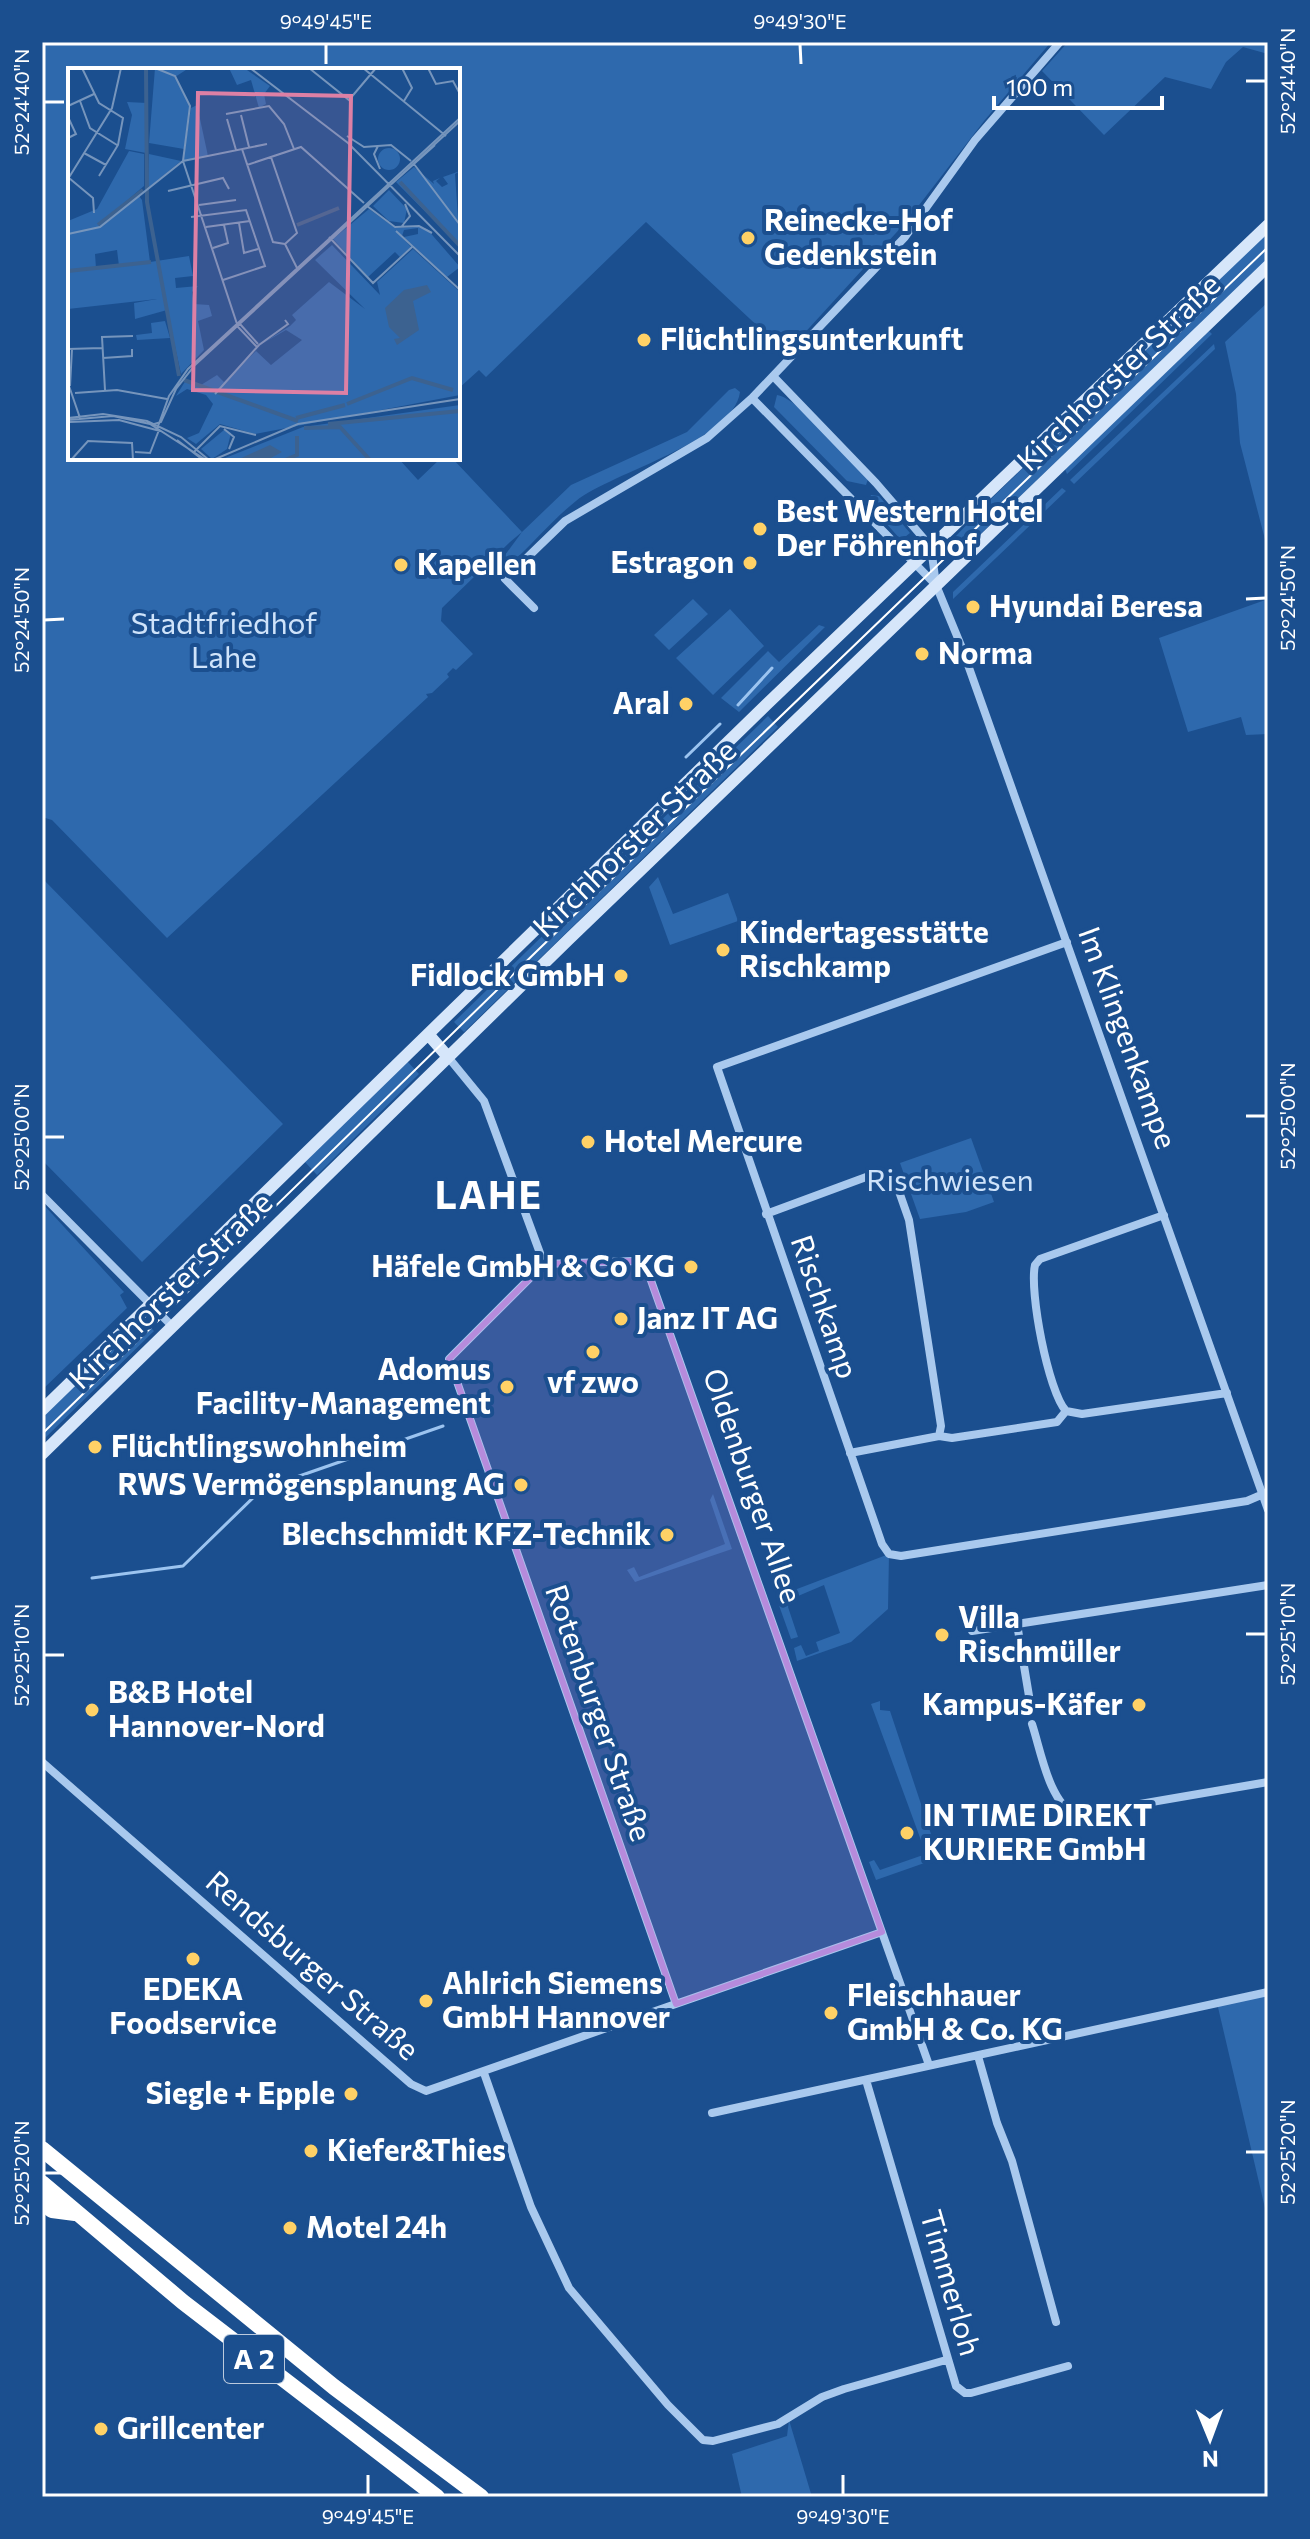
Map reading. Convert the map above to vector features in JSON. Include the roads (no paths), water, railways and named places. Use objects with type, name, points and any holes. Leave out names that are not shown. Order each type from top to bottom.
[{"type":"highway","name":"A 2","points":[[42,2149],[265,2333],[481,2497]]},
{"type":"highway","name":"A 2","points":[[42,2183],[316,2408],[437,2497]]},
{"type":"highway","points":[[42,2202],[52,2210],[77,2213]]},
{"type":"main road","name":"Kirchhorster Straße","points":[[42,1410],[913,563],[1268,225]]},
{"type":"main road","name":"Kirchhorster Straße","points":[[42,1454],[448,1057],[1268,266]]},
{"type":"main road","points":[[428,1034],[448,1057]]},
{"type":"street","points":[[534,608],[505,579],[565,521],[707,438],[752,398],[905,237],[975,140],[1060,42]]},
{"type":"street","points":[[773,376],[876,483],[931,547],[936,585]]},
{"type":"street","points":[[752,398],[936,585]]},
{"type":"street","name":"Im Klingenkampe","points":[[936,585],[962,648],[1265,1493],[1268,1510]]},
{"type":"street","name":"Rischkamp","points":[[1067,942],[721,1063],[717,1075],[882,1544],[889,1554],[901,1556],[1247,1501],[1265,1493]]},
{"type":"street","points":[[448,1057],[488,1108],[544,1264]]},
{"type":"street","points":[[766,1214],[877,1173],[895,1180],[909,1220],[941,1426],[939,1436]]},
{"type":"street","points":[[42,1195],[173,1327]]},
{"type":"street","points":[[1164,1215],[1040,1259],[1035,1265],[1048,1364],[1057,1398],[1066,1411],[1082,1414],[1227,1393]]},
{"type":"street","name":"Oldenburger Allee","points":[[544,1264],[634,1261],[648,1272],[929,2065]]},
{"type":"street","name":"Rotenburger Straße","points":[[544,1264],[449,1359],[676,2004]]},
{"type":"street","points":[[850,1453],[939,1436],[952,1438],[1057,1422],[1066,1411]]},
{"type":"street","points":[[972,1631],[1268,1585]]},
{"type":"street","points":[[1017,1624],[1029,1696]]},
{"type":"street","points":[[1032,1724],[1058,1798],[1068,1812],[1076,1815],[1268,1782]]},
{"type":"street","name":"Rendsburger Straße","points":[[42,1762],[411,2084],[426,2091],[676,2004]]},
{"type":"street","points":[[676,2004],[882,1932]]},
{"type":"street","points":[[712,2113],[1268,1992]]},
{"type":"street","points":[[978,2056],[997,2123],[1012,2161],[1056,2322]]},
{"type":"street","points":[[484,2073],[531,2207],[569,2288],[668,2405],[703,2440],[713,2441],[778,2424],[822,2397],[946,2360]]},
{"type":"street","name":"Timmerloh","points":[[866,2080],[956,2386],[965,2393],[1068,2366]]},
{"type":"waterway","points":[[738,705],[772,668]]},
{"type":"waterway","points":[[686,757],[720,724]]},
{"type":"waterway","points":[[92,1578],[183,1566],[262,1489],[443,1426]]},
{"type":"tram line","points":[[42,1434],[539,949],[1268,247]]},
{"type":"place","name":"Reinecke-Hof Gedenkstein","points":[[748,238]]},
{"type":"place","name":"Flüchtlingsunterkunft","points":[[644,340]]},
{"type":"place","name":"Best Western Hotel Der Föhrenhof","points":[[760,529]]},
{"type":"place","name":"Estragon","points":[[750,563]]},
{"type":"place","name":"Kapellen","points":[[401,565]]},
{"type":"place","name":"Hyundai Beresa","points":[[973,607]]},
{"type":"place","name":"Norma","points":[[922,654]]},
{"type":"place","name":"Aral","points":[[686,704]]},
{"type":"place","name":"Kindertagesstätte Rischkamp","points":[[723,950]]},
{"type":"place","name":"Fidlock GmbH","points":[[621,976]]},
{"type":"place","name":"Hotel Mercure","points":[[588,1142]]},
{"type":"place","name":"Häfele GmbH & Co KG","points":[[691,1267]]},
{"type":"place","name":"Janz IT AG","points":[[621,1319]]},
{"type":"place","name":"vf zwo","points":[[593,1352]]},
{"type":"place","name":"Adomus Facility-Management","points":[[507,1387]]},
{"type":"place","name":"Flüchtlingswohnheim","points":[[95,1447]]},
{"type":"place","name":"RWS Vermögensplanung AG","points":[[521,1485]]},
{"type":"place","name":"Blechschmidt KFZ-Technik","points":[[667,1535]]},
{"type":"place","name":"Villa Rischmüller","points":[[942,1635]]},
{"type":"place","name":"Kampus-Käfer","points":[[1139,1705]]},
{"type":"place","name":"B&B Hotel Hannover-Nord","points":[[92,1710]]},
{"type":"place","name":"IN TIME DIREKT KURIERE GmbH","points":[[907,1833]]},
{"type":"place","name":"EDEKA Foodservice","points":[[193,1959]]},
{"type":"place","name":"Ahlrich Siemens GmbH Hannover","points":[[426,2001]]},
{"type":"place","name":"Fleischhauer GmbH & Co. KG","points":[[831,2013]]},
{"type":"place","name":"Siegle + Epple","points":[[351,2094]]},
{"type":"place","name":"Kiefer&Thies","points":[[311,2151]]},
{"type":"place","name":"Motel 24h","points":[[290,2228]]},
{"type":"place","name":"Grillcenter","points":[[101,2429]]},
{"type":"district","name":"LAHE","points":[[489,1196]]},
{"type":"park label","name":"Stadtfriedhof Lahe","points":[[224,641]]},
{"type":"park label","name":"Rischwiesen","points":[[950,1181]]}]
